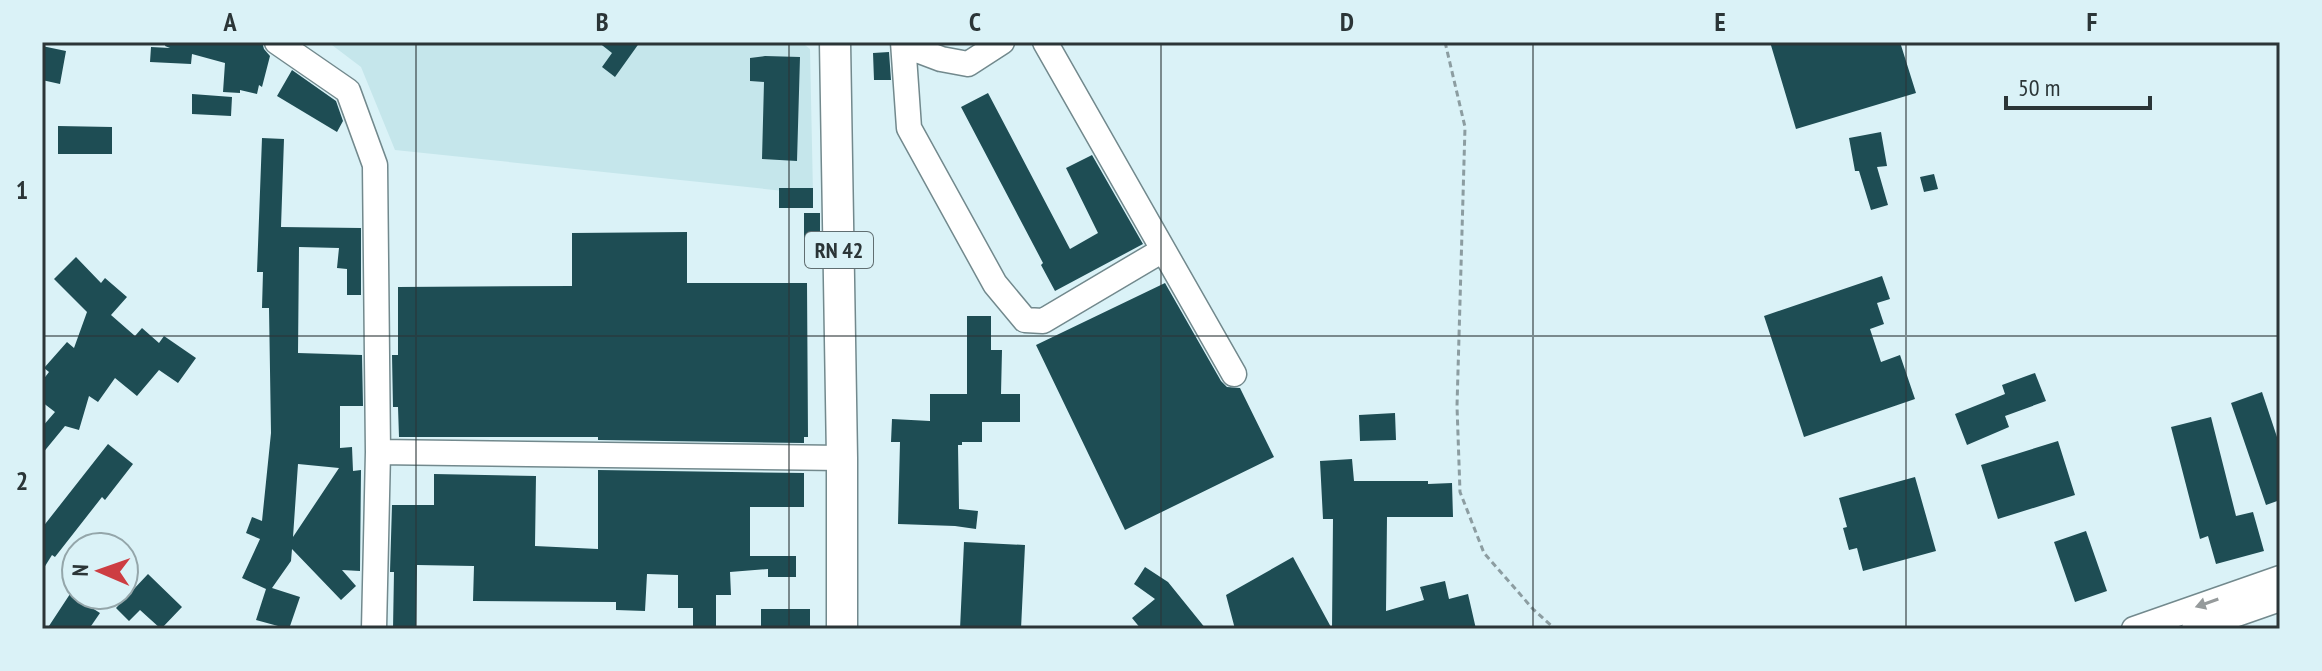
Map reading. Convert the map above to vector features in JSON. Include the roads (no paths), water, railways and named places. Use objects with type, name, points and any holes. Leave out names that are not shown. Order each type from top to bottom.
[{"type":"main road","name":"RN 42","points":[[832,44],[842,458],[842,629]]},
{"type":"street","points":[[277,42],[348,91],[375,165],[378,452],[374,629]]},
{"type":"street","points":[[1002,42],[968,64],[941,59],[903,44],[909,128],[995,284],[1025,320],[1043,321],[1163,250]]},
{"type":"street","points":[[1045,42],[1234,374]]},
{"type":"street","points":[[378,452],[842,458]]},
{"type":"street","points":[[2134,629],[2280,578]]},
{"type":"street","points":[[2194,629],[2280,599]]}]
